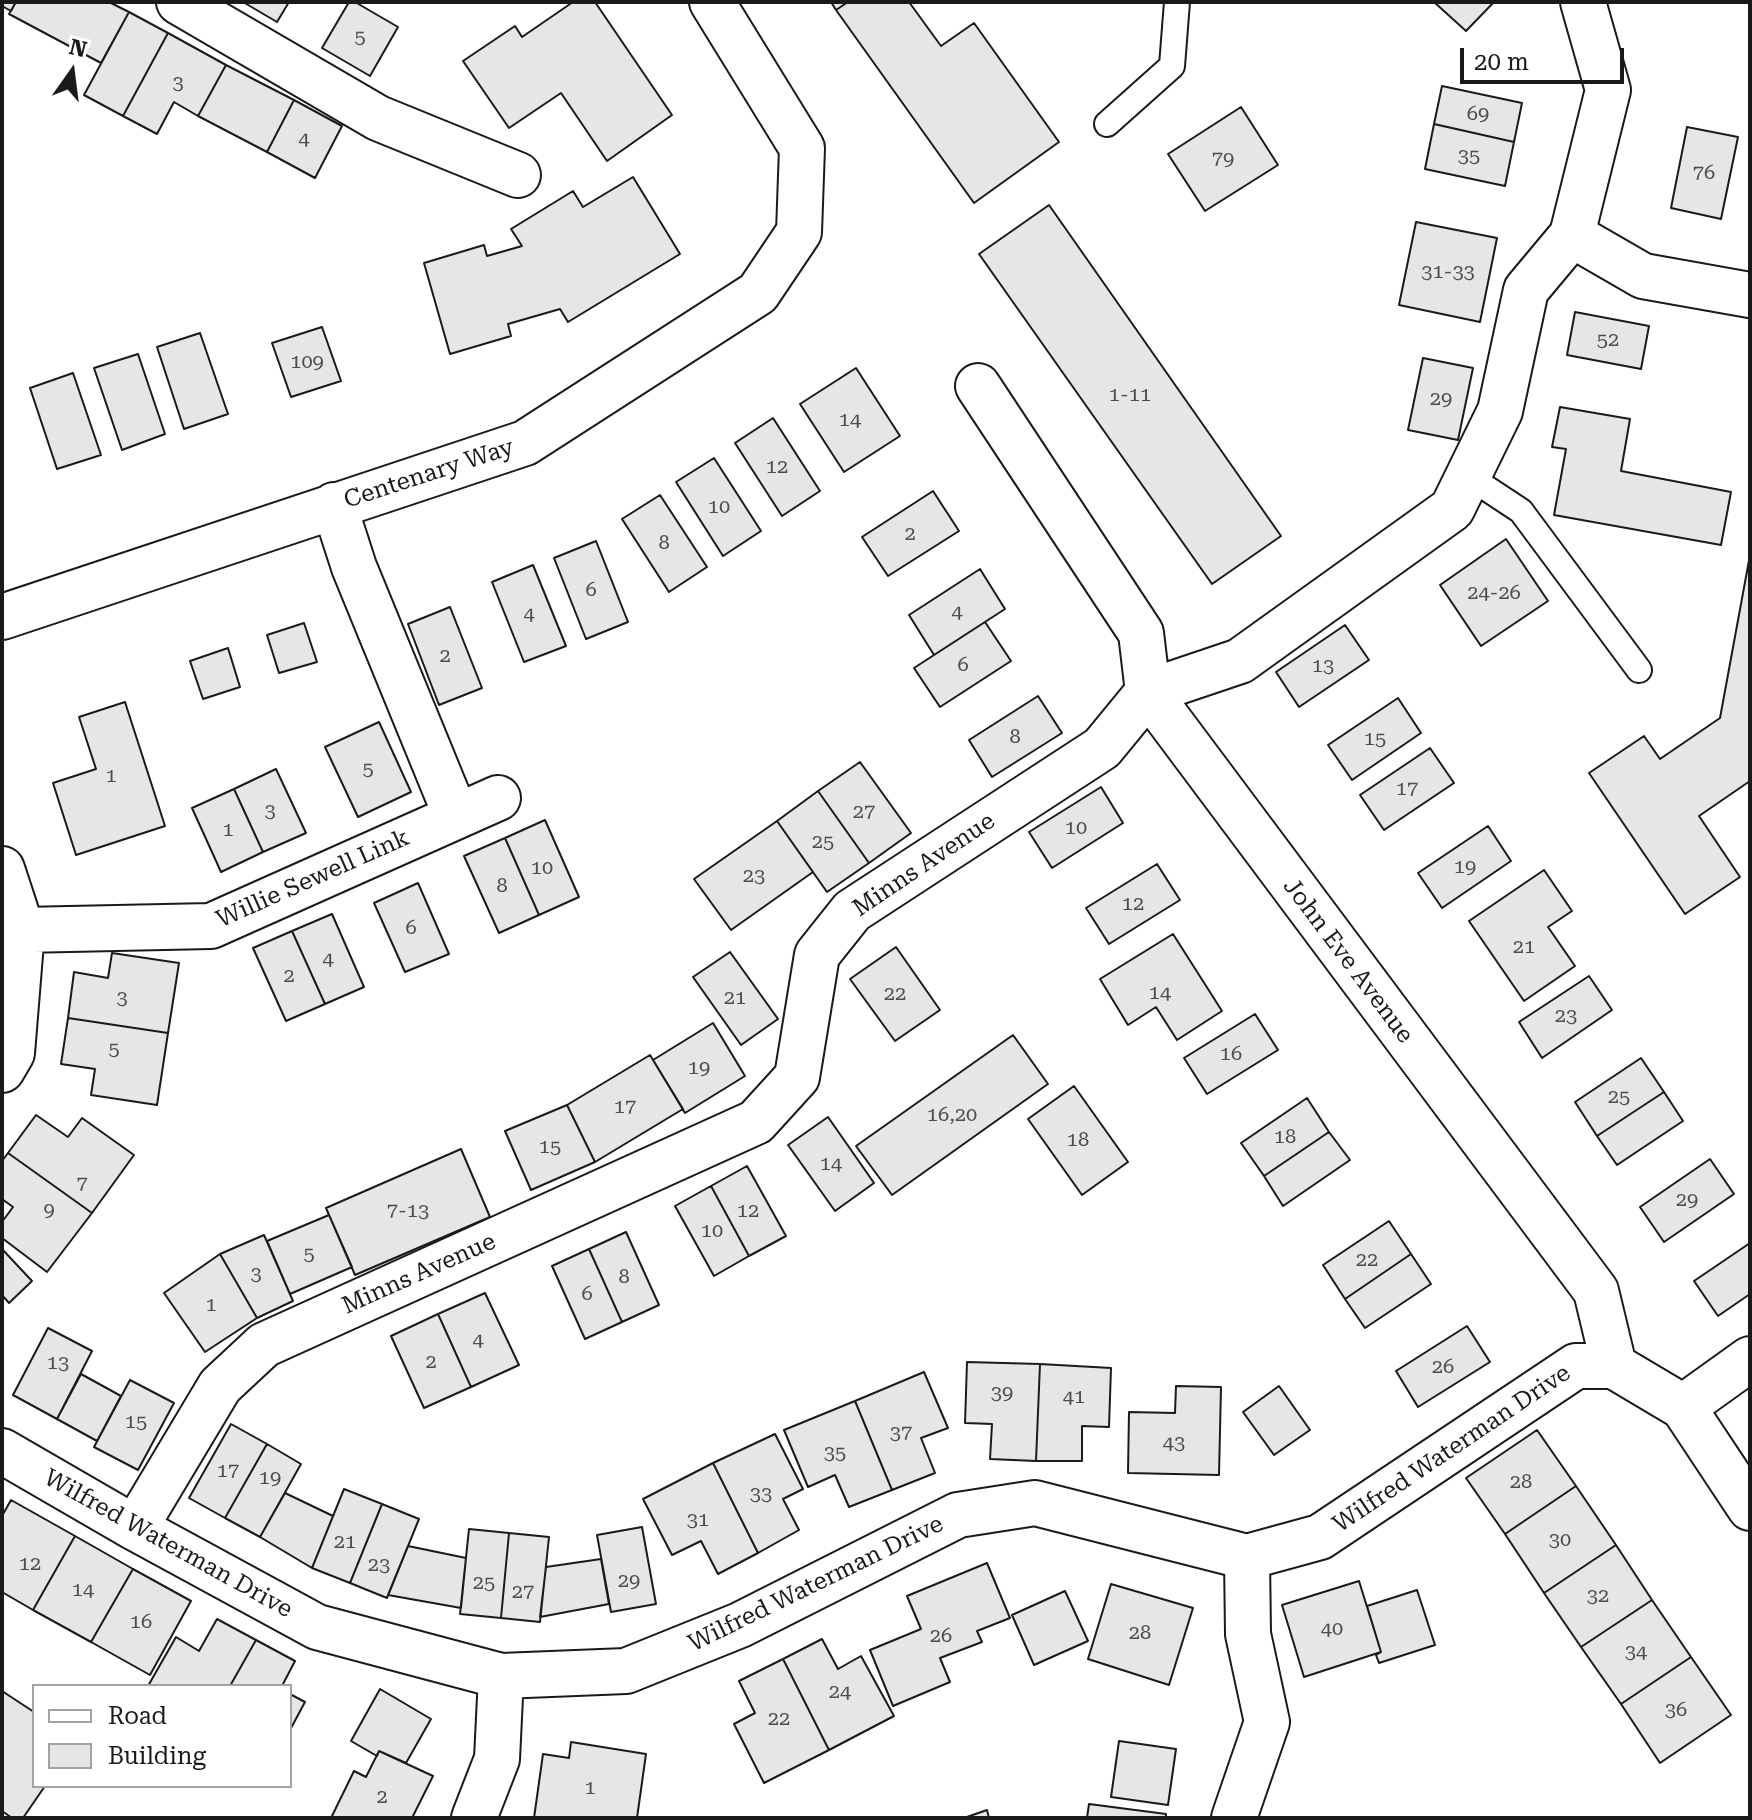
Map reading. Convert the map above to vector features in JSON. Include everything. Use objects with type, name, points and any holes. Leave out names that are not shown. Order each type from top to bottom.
[{"type":"street","points":[[179,2],[378,118],[518,175]]},
{"type":"street","name":"Centenary Way","points":[[2,617],[525,443],[758,293],[799,232],[802,148],[712,2]]},
{"type":"street","points":[[978,386],[1141,633],[1148,692],[1240,661],[1452,509],[1500,411],[1526,290],[1572,235],[1608,90],[1583,2]]},
{"type":"street","points":[[1572,235],[1643,276],[1750,295]]},
{"type":"street","points":[[334,505],[354,567],[456,816]]},
{"type":"street","name":"John Eve Avenue","points":[[1148,692],[1596,1291],[1614,1366]]},
{"type":"street","name":"Minns Avenue","points":[[135,1528],[220,1386],[264,1345],[756,1122],[797,1077],[817,955],[852,911],[1102,748],[1148,692]]},
{"type":"street","name":"Willie Sewell Link","points":[[22,930],[211,926],[498,798]]},
{"type":"street","points":[[2,869],[22,930],[12,1053],[2,1070]]},
{"type":"street","points":[[1683,1407],[1750,1359]]},
{"type":"street","name":"Wilfred Waterman Drive","points":[[2,1451],[317,1627],[501,1676],[626,1671],[740,1625],[958,1515],[1035,1503],[1247,1557],[1320,1537],[1576,1366],[1614,1366]]},
{"type":"street","points":[[1614,1366],[1683,1407],[1750,1508]]},
{"type":"street","points":[[1234,1818],[1267,1722],[1248,1634],[1247,1557]]},
{"type":"street","points":[[474,1818],[497,1759],[501,1676]]},
{"type":"lane","points":[[1107,124],[1172,66],[1177,2]]},
{"type":"lane","points":[[1468,476],[1521,511],[1639,670]]},
{"type":"building","points":[[2,2],[16,2],[11,11],[2,6]]},
{"type":"building","points":[[16,2],[109,2],[129,12],[101,63],[9,14]]},
{"type":"building","points":[[243,2],[289,2],[277,22]]},
{"type":"building","points":[[349,2],[355,2],[398,27],[370,76],[322,48]]},
{"type":"building","points":[[573,2],[595,2],[672,115],[607,161],[561,93],[509,128],[463,61],[515,26],[522,37]]},
{"type":"building","points":[[831,2],[848,2],[836,10]]},
{"type":"building","points":[[848,2],[909,2],[941,46],[974,23],[1059,142],[974,203],[836,10]]},
{"type":"building","points":[[1434,2],[1494,2],[1466,31]]},
{"type":"building","points":[[129,12],[168,33],[123,116],[84,95]]},
{"type":"building","points":[[168,33],[226,65],[198,116],[174,102],[157,134],[123,116]]},
{"type":"building","points":[[226,65],[294,100],[267,152],[198,116]]},
{"type":"building","points":[[1442,86],[1522,103],[1514,142],[1434,124]]},
{"type":"building","points":[[294,100],[342,126],[315,178],[267,152]]},
{"type":"building","points":[[1241,107],[1278,165],[1205,211],[1168,154]]},
{"type":"building","points":[[1434,124],[1514,142],[1505,186],[1425,169]]},
{"type":"building","points":[[1687,127],[1738,137],[1721,219],[1671,208]]},
{"type":"building","points":[[633,177],[680,254],[568,322],[560,309],[508,324],[511,336],[450,354],[424,263],[484,245],[487,256],[522,246],[511,229],[573,191],[583,207]]},
{"type":"building","points":[[1049,205],[1281,536],[1212,584],[979,254]]},
{"type":"building","points":[[1416,222],[1497,238],[1480,322],[1399,305]]},
{"type":"building","points":[[1575,312],[1649,326],[1641,369],[1567,355]]},
{"type":"building","points":[[322,327],[341,381],[291,397],[272,343]]},
{"type":"building","points":[[200,333],[228,414],[184,429],[157,347]]},
{"type":"building","points":[[138,354],[165,434],[122,450],[94,368]]},
{"type":"building","points":[[1423,358],[1473,368],[1458,440],[1408,430]]},
{"type":"building","points":[[856,368],[900,436],[844,472],[800,404]]},
{"type":"building","points":[[73,373],[101,455],[57,469],[30,388]]},
{"type":"building","points":[[1560,407],[1630,419],[1621,471],[1731,492],[1721,545],[1554,515],[1566,449],[1552,447]]},
{"type":"building","points":[[773,418],[820,491],[782,516],[735,443]]},
{"type":"building","points":[[714,458],[761,531],[723,556],[676,482]]},
{"type":"building","points":[[933,491],[959,531],[888,576],[862,537]]},
{"type":"building","points":[[660,495],[707,567],[669,592],[622,519]]},
{"type":"building","points":[[1506,539],[1548,601],[1481,646],[1440,585]]},
{"type":"building","points":[[596,541],[628,622],[586,639],[554,558]]},
{"type":"building","points":[[1750,555],[1750,781],[1699,816],[1740,877],[1685,914],[1589,773],[1644,736],[1660,759],[1720,718]]},
{"type":"building","points":[[533,565],[566,646],[524,662],[492,582]]},
{"type":"building","points":[[980,569],[1005,609],[934,655],[909,615]]},
{"type":"building","points":[[450,607],[482,688],[439,705],[408,624]]},
{"type":"building","points":[[985,622],[1011,661],[940,707],[914,668]]},
{"type":"building","points":[[304,623],[317,662],[279,673],[267,635]]},
{"type":"building","points":[[1345,625],[1369,660],[1299,707],[1276,672]]},
{"type":"building","points":[[228,648],[240,687],[203,699],[190,661]]},
{"type":"building","points":[[1038,696],[1062,733],[992,777],[969,740]]},
{"type":"building","points":[[1398,698],[1421,733],[1352,780],[1328,745]]},
{"type":"building","points":[[125,702],[165,826],[76,855],[53,783],[96,769],[79,717]]},
{"type":"building","points":[[379,722],[411,792],[358,817],[325,747]]},
{"type":"building","points":[[1430,748],[1454,783],[1384,830],[1360,795]]},
{"type":"building","points":[[860,762],[911,833],[869,863],[818,791]]},
{"type":"building","points":[[276,769],[306,833],[263,852],[234,789]]},
{"type":"building","points":[[1101,787],[1123,823],[1052,868],[1029,832]]},
{"type":"building","points":[[234,789],[263,852],[221,872],[192,808]]},
{"type":"building","points":[[818,791],[869,863],[827,892],[777,821]]},
{"type":"building","points":[[545,820],[579,897],[539,915],[505,838]]},
{"type":"building","points":[[777,821],[813,872],[731,930],[694,879]]},
{"type":"building","points":[[1488,826],[1511,861],[1442,908],[1418,873]]},
{"type":"building","points":[[505,838],[539,915],[499,933],[464,856]]},
{"type":"building","points":[[1157,864],[1180,900],[1109,944],[1086,908]]},
{"type":"building","points":[[1544,870],[1572,911],[1548,927],[1575,966],[1524,1001],[1469,921]]},
{"type":"building","points":[[418,883],[449,954],[405,972],[374,903]]},
{"type":"building","points":[[332,914],[364,987],[325,1004],[292,931]]},
{"type":"building","points":[[292,931],[325,1004],[286,1021],[253,948]]},
{"type":"building","points":[[1173,934],[1222,1011],[1177,1040],[1156,1007],[1128,1025],[1100,979]]},
{"type":"building","points":[[896,947],[940,1010],[895,1041],[850,979]]},
{"type":"building","points":[[730,952],[778,1019],[741,1045],[693,977]]},
{"type":"building","points":[[112,953],[179,963],[168,1033],[68,1018],[74,972],[108,978]]},
{"type":"building","points":[[1589,976],[1612,1010],[1542,1058],[1519,1022]]},
{"type":"building","points":[[1255,1014],[1278,1050],[1207,1094],[1184,1058]]},
{"type":"building","points":[[68,1018],[168,1033],[157,1105],[91,1095],[95,1069],[61,1064]]},
{"type":"building","points":[[713,1023],[745,1076],[685,1113],[653,1060]]},
{"type":"building","points":[[1013,1035],[1048,1084],[892,1195],[856,1146]]},
{"type":"building","points":[[650,1055],[683,1109],[595,1162],[567,1105]]},
{"type":"building","points":[[1641,1058],[1664,1092],[1597,1136],[1575,1102]]},
{"type":"building","points":[[1074,1086],[1128,1162],[1082,1195],[1028,1119]]},
{"type":"building","points":[[1664,1092],[1683,1121],[1617,1165],[1597,1136]]},
{"type":"building","points":[[1307,1098],[1329,1132],[1264,1176],[1241,1143]]},
{"type":"building","points":[[567,1105],[595,1162],[531,1190],[505,1131]]},
{"type":"building","points":[[36,1115],[68,1137],[82,1118],[134,1155],[92,1213],[8,1153]]},
{"type":"building","points":[[828,1117],[874,1183],[835,1211],[788,1145]]},
{"type":"building","points":[[1329,1132],[1350,1160],[1283,1206],[1264,1176]]},
{"type":"building","points":[[461,1149],[490,1217],[355,1275],[326,1208]]},
{"type":"building","points":[[8,1153],[92,1213],[47,1272],[2,1238],[2,1222],[13,1207],[2,1199],[2,1161]]},
{"type":"building","points":[[1710,1159],[1734,1194],[1664,1242],[1640,1207]]},
{"type":"building","points":[[747,1166],[786,1236],[749,1256],[711,1186]]},
{"type":"building","points":[[711,1186],[749,1256],[714,1276],[675,1206]]},
{"type":"building","points":[[329,1215],[352,1267],[290,1294],[267,1241]]},
{"type":"building","points":[[1389,1221],[1411,1254],[1345,1299],[1323,1265]]},
{"type":"building","points":[[626,1232],[659,1305],[622,1322],[589,1249]]},
{"type":"building","points":[[264,1235],[293,1301],[257,1318],[220,1254]]},
{"type":"building","points":[[1750,1243],[1750,1294],[1718,1316],[1694,1281]]},
{"type":"building","points":[[2,1249],[32,1281],[9,1303],[2,1295]]},
{"type":"building","points":[[589,1249],[622,1322],[585,1339],[552,1266]]},
{"type":"building","points":[[220,1254],[257,1318],[205,1352],[164,1293]]},
{"type":"building","points":[[1411,1254],[1431,1284],[1365,1328],[1345,1299]]},
{"type":"building","points":[[485,1293],[519,1365],[471,1387],[438,1314]]},
{"type":"building","points":[[438,1314],[471,1387],[424,1408],[391,1336]]},
{"type":"building","points":[[1467,1326],[1490,1362],[1418,1407],[1396,1371]]},
{"type":"building","points":[[48,1328],[92,1351],[57,1419],[13,1395]]},
{"type":"building","points":[[967,1362],[1040,1364],[1036,1461],[990,1459],[992,1424],[965,1423]]},
{"type":"building","points":[[1040,1364],[1111,1368],[1109,1427],[1082,1426],[1082,1461],[1036,1461]]},
{"type":"building","points":[[924,1372],[948,1428],[921,1438],[935,1473],[892,1490],[855,1401]]},
{"type":"building","points":[[81,1374],[121,1396],[97,1441],[57,1419]]},
{"type":"building","points":[[130,1380],[174,1403],[138,1470],[94,1447]]},
{"type":"building","points":[[1176,1386],[1221,1387],[1219,1475],[1128,1473],[1129,1412],[1175,1413]]},
{"type":"building","points":[[1279,1386],[1310,1430],[1274,1455],[1243,1412]]},
{"type":"building","points":[[855,1401],[892,1490],[849,1507],[835,1475],[808,1487],[784,1430]]},
{"type":"building","points":[[231,1424],[267,1444],[225,1518],[189,1498]]},
{"type":"building","points":[[1537,1430],[1576,1486],[1505,1534],[1466,1478]]},
{"type":"building","points":[[775,1434],[803,1489],[783,1499],[799,1530],[758,1553],[713,1463]]},
{"type":"building","points":[[267,1444],[301,1464],[260,1537],[225,1518]]},
{"type":"building","points":[[713,1463],[758,1553],[718,1574],[701,1541],[672,1555],[643,1499]]},
{"type":"building","points":[[1576,1486],[1616,1545],[1544,1593],[1505,1534]]},
{"type":"building","points":[[344,1489],[382,1504],[350,1583],[312,1568]]},
{"type":"building","points":[[285,1493],[333,1516],[312,1568],[260,1537]]},
{"type":"building","points":[[11,1500],[75,1536],[33,1610],[2,1592],[2,1516]]},
{"type":"building","points":[[382,1504],[419,1519],[387,1598],[350,1583]]},
{"type":"building","points":[[642,1527],[656,1604],[611,1612],[597,1535]]},
{"type":"building","points":[[469,1529],[509,1533],[501,1618],[460,1614]]},
{"type":"building","points":[[509,1533],[549,1537],[540,1622],[501,1618]]},
{"type":"building","points":[[75,1536],[133,1569],[91,1642],[33,1610]]},
{"type":"building","points":[[1616,1545],[1652,1600],[1581,1647],[1544,1593]]},
{"type":"building","points":[[408,1546],[466,1558],[461,1608],[388,1595]]},
{"type":"building","points":[[601,1559],[609,1604],[540,1617],[546,1567]]},
{"type":"building","points":[[987,1563],[1010,1618],[977,1631],[982,1642],[940,1658],[950,1682],[893,1706],[870,1650],[921,1629],[907,1596]]},
{"type":"building","points":[[133,1569],[191,1601],[150,1675],[91,1642]]},
{"type":"building","points":[[1359,1581],[1381,1652],[1304,1677],[1282,1605]]},
{"type":"building","points":[[1111,1584],[1193,1608],[1169,1685],[1088,1659]]},
{"type":"building","points":[[1417,1590],[1435,1645],[1379,1663],[1376,1655],[1381,1652],[1367,1606]]},
{"type":"building","points":[[1065,1591],[1088,1641],[1034,1665],[1012,1615]]},
{"type":"building","points":[[1652,1600],[1691,1657],[1621,1704],[1581,1647]]},
{"type":"building","points":[[217,1619],[256,1640],[231,1684],[149,1684],[176,1637],[199,1651]]},
{"type":"building","points":[[822,1639],[838,1669],[861,1656],[894,1716],[829,1750],[783,1659]]},
{"type":"building","points":[[256,1640],[295,1661],[283,1684],[231,1684]]},
{"type":"building","points":[[1691,1657],[1731,1715],[1660,1763],[1621,1704]]},
{"type":"building","points":[[783,1659],[829,1750],[764,1783],[734,1724],[755,1713],[739,1681]]},
{"type":"building","points":[[380,1689],[431,1719],[406,1763],[379,1751],[377,1756],[351,1741]]},
{"type":"building","points":[[2,1691],[32,1711],[32,1788],[44,1788],[23,1818],[12,1818],[2,1811]]},
{"type":"building","points":[[292,1695],[305,1702],[292,1726]]},
{"type":"building","points":[[1119,1741],[1176,1749],[1168,1805],[1111,1797]]},
{"type":"building","points":[[571,1742],[646,1754],[637,1818],[534,1818],[543,1754],[569,1758]]},
{"type":"building","points":[[379,1751],[433,1776],[412,1818],[331,1818],[354,1771],[366,1777]]},
{"type":"building","points":[[1089,1804],[1166,1814],[1166,1818],[1087,1818]]},
{"type":"building","points":[[987,1810],[989,1818],[964,1818]]}]
